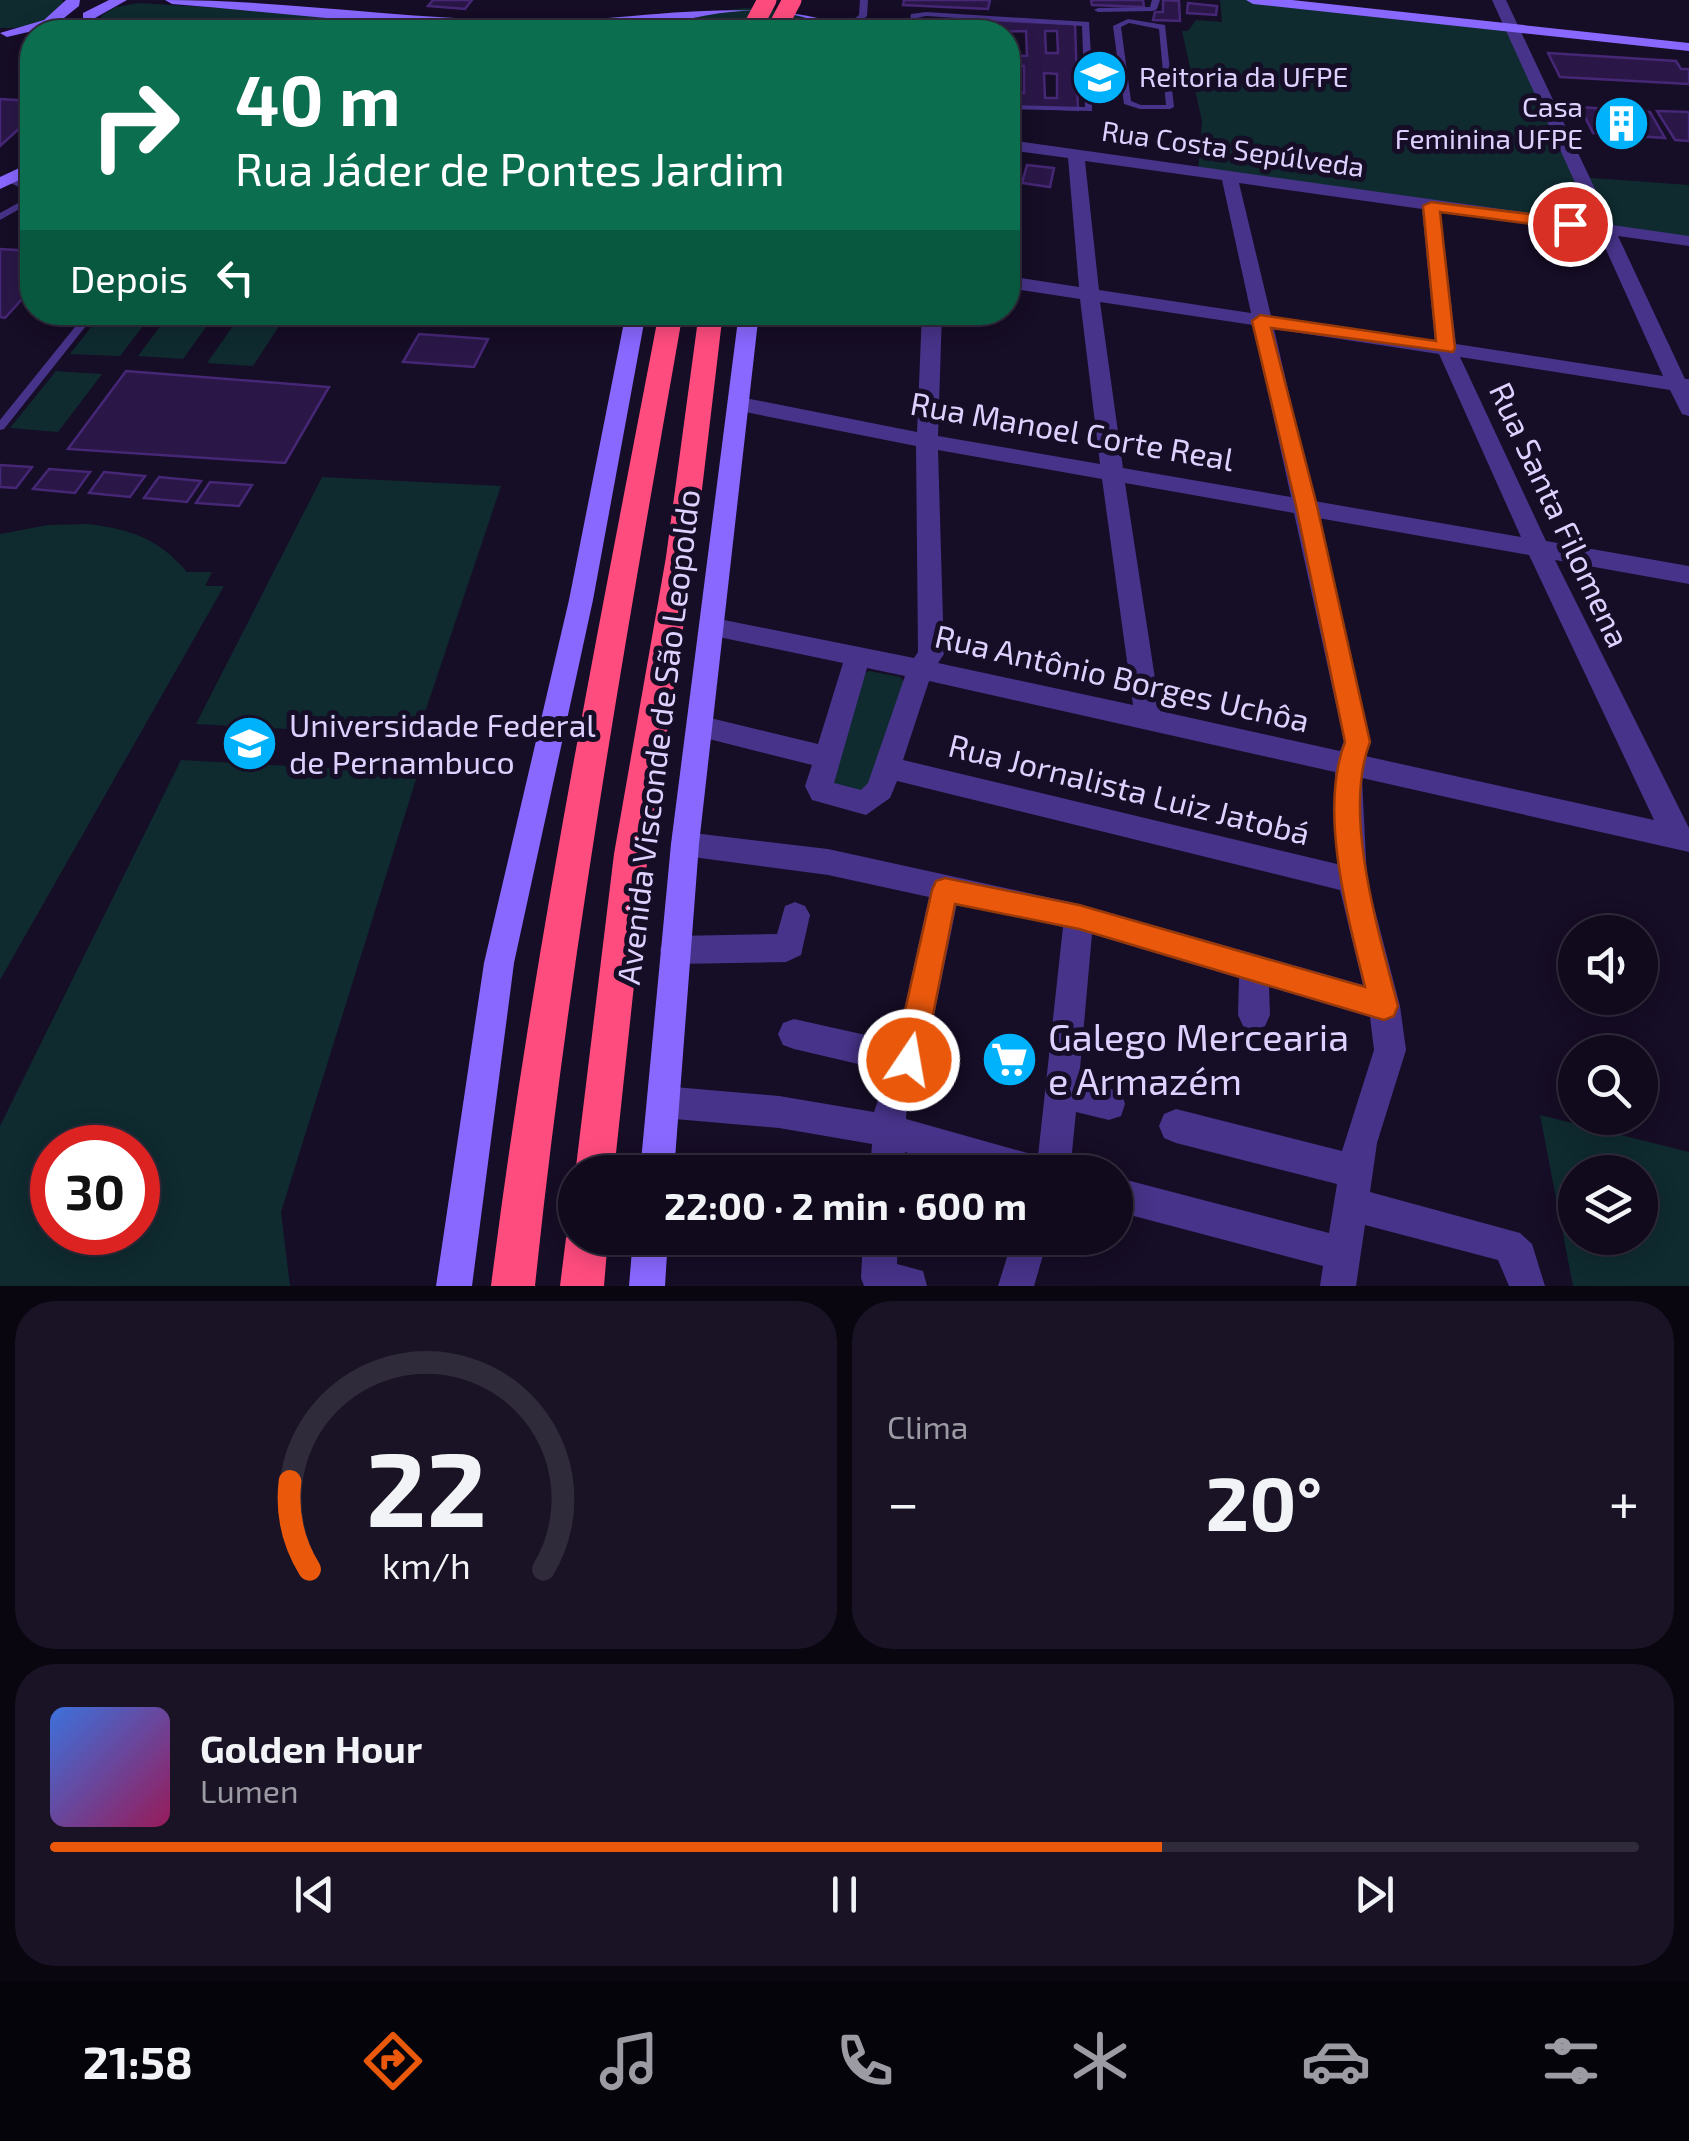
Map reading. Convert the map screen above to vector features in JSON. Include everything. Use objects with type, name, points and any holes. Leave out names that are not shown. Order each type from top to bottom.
[{"type":"highway","name":"Avenida Visconde de São Leopoldo","points":[[514,1286],[538,1077],[586,778],[668,325]]},
{"type":"highway","name":"Avenida Visconde de São Leopoldo","points":[[596,1155],[631,854],[680,556],[710,326]]},
{"type":"highway","points":[[582,1286],[585,1255]]},
{"type":"main road","points":[[53,20],[60,18],[73,0]]},
{"type":"main road","points":[[88,20],[88,16],[120,0]]},
{"type":"main road","points":[[172,0],[379,15]]},
{"type":"main road","points":[[632,20],[677,15],[720,0]]},
{"type":"main road","points":[[1253,0],[1689,46]]},
{"type":"main road","points":[[828,3],[838,20]]},
{"type":"main road","points":[[704,7],[776,4],[808,10],[827,20]]},
{"type":"main road","points":[[362,20],[415,8],[448,20]]},
{"type":"main road","points":[[667,20],[677,15]]},
{"type":"main road","points":[[454,1286],[499,963],[581,600],[634,325]]},
{"type":"main road","name":"Avenida Visconde de São Leopoldo","points":[[658,1155],[685,844],[748,325]]},
{"type":"main road","points":[[647,1286],[650,1255]]},
{"type":"street","points":[[1498,0],[1604,229],[1683,385],[1689,410]]},
{"type":"street","name":"Rua Costa Sepúlveda","points":[[1020,147],[1689,240]]},
{"type":"street","points":[[1076,154],[1111,473],[1148,718]]},
{"type":"street","points":[[1133,1200],[1341,1270],[1364,1126],[1390,1050],[1384,1006],[1352,880],[1348,765],[1358,742],[1229,175]]},
{"type":"street","name":"Rua Santa Filomena","points":[[1431,206],[1446,348],[1537,548],[1683,839]]},
{"type":"street","points":[[1020,284],[1683,385]]},
{"type":"street","points":[[858,656],[820,779],[822,792],[861,802],[874,800],[889,768],[920,670],[931,654],[927,440],[931,325]]},
{"type":"street","name":"Rua Manoel Corte Real","points":[[740,404],[1689,575]]},
{"type":"street","name":"Rua Antônio Borges Uchôa","points":[[714,627],[1148,718],[1683,839]]},
{"type":"street","points":[[702,727],[826,757]]},
{"type":"street","name":"Rua Jornalista Luiz Jatobá","points":[[889,768],[1352,880]]},
{"type":"street","points":[[685,844],[828,862],[1079,917],[1384,1006]]},
{"type":"street","points":[[888,1155],[892,1100],[909,1060],[945,890]]},
{"type":"street","points":[[675,950],[786,948],[790,945],[795,915]]},
{"type":"street","points":[[1055,1155],[1079,917]]},
{"type":"street","points":[[1254,969],[1254,1016]]},
{"type":"street","points":[[794,1034],[909,1060]]},
{"type":"street","points":[[1063,1093],[1110,1104]]},
{"type":"street","points":[[663,1102],[779,1112],[890,1132],[974,1155]]},
{"type":"street","points":[[1176,1126],[1508,1245],[1519,1257],[1527,1286]]},
{"type":"street","points":[[880,1255],[879,1276],[910,1284]]},
{"type":"street","points":[[1016,1286],[1026,1255]]},
{"type":"lane","points":[[1098,10],[1153,10],[1156,0]]},
{"type":"lane","points":[[913,20],[914,16],[946,15],[1086,24],[1089,110],[1020,107]]},
{"type":"lane","points":[[945,20],[946,15]]},
{"type":"lane","points":[[1153,22],[1162,27],[1170,107],[1140,108],[1127,102],[1120,58],[1119,23],[1153,22]]},
{"type":"lane","points":[[1089,58],[1120,58]]},
{"type":"lane","points":[[0,426],[82,325]]},
{"type":"green space","points":[[0,0],[62,0],[66,7],[48,20],[20,20],[20,27],[0,28]]},
{"type":"green space","points":[[1220,0],[1278,0],[1504,26],[1579,177],[1689,185],[1689,240],[1198,171],[1202,121],[1182,31],[1188,31],[1196,20],[1222,22]]},
{"type":"green space","points":[[139,3],[347,16],[344,20],[101,20],[116,7]]},
{"type":"green space","points":[[768,9],[813,20],[690,20],[703,14]]},
{"type":"green space","points":[[93,325],[144,325],[120,356],[70,354]]},
{"type":"green space","points":[[161,325],[207,325],[183,359],[138,356]]},
{"type":"green space","points":[[234,325],[280,325],[253,366],[207,363]]},
{"type":"green space","points":[[56,371],[102,374],[58,432],[10,428]]},
{"type":"green space","points":[[322,477],[501,486],[417,736],[196,724]]},
{"type":"green space","points":[[88,524],[143,537],[166,551],[187,572],[212,572],[205,586],[224,586],[0,980],[0,534],[48,525]]},
{"type":"green space","points":[[869,671],[900,677],[904,682],[871,793],[831,789],[863,674]]},
{"type":"green space","points":[[181,760],[418,773],[281,1212],[290,1286],[0,1286],[0,1126]]},
{"type":"green space","points":[[1540,1115],[1558,1119],[1558,1135],[1621,1135],[1689,1152],[1689,1286],[1573,1286],[1567,1255],[1658,1255],[1658,1155],[1558,1155],[1558,1208]]},
{"type":"building","points":[[433,0],[472,0],[465,9],[428,6]]},
{"type":"building","points":[[904,0],[990,0],[988,9],[903,5]]},
{"type":"building","points":[[1091,0],[1143,0],[1144,7],[1092,5]]},
{"type":"building","points":[[1163,0],[1179,1],[1180,21],[1153,20],[1155,12],[1163,12]]},
{"type":"building","points":[[1188,3],[1217,6],[1216,15],[1187,13]]},
{"type":"building","points":[[1020,22],[1075,24],[1078,110],[1020,107],[1024,66],[1020,66],[1020,56],[1027,56],[1026,31],[1020,31]],"holes":[[[1045,31],[1057,31],[1058,53],[1046,53]],[[1044,73],[1057,74],[1057,98],[1045,98]]]},
{"type":"building","points":[[1548,53],[1676,61],[1681,69],[1689,69],[1689,84],[1560,77]]},
{"type":"building","points":[[0,99],[20,100],[20,128],[0,146]]},
{"type":"building","name":"Casa Feminina UFPE","points":[[1580,107],[1650,112],[1665,138],[1593,133]]},
{"type":"building","points":[[1657,111],[1689,112],[1689,141],[1675,140]]},
{"type":"building","points":[[1027,165],[1054,168],[1050,187],[1022,183]]},
{"type":"building","points":[[0,249],[20,250],[20,301],[5,318],[0,317]]},
{"type":"building","points":[[419,334],[488,339],[474,367],[403,362]]},
{"type":"building","points":[[126,371],[329,387],[285,463],[68,449]]},
{"type":"building","points":[[0,465],[32,467],[16,488],[0,487]]},
{"type":"building","points":[[49,469],[90,472],[75,493],[33,489]]},
{"type":"building","points":[[104,472],[145,476],[130,497],[89,493]]},
{"type":"building","points":[[159,477],[201,481],[187,502],[144,498]]},
{"type":"building","points":[[210,482],[252,485],[239,506],[196,503]]},
{"type":"place","name":"Reitoria da UFPE","points":[[1100,77]]},
{"type":"place","name":"Casa Feminina UFPE","points":[[1622,123]]},
{"type":"place","name":"Universidade Federal de Pernambuco","points":[[250,744]]},
{"type":"place","name":"Galego Mercearia e Armazém","points":[[1009,1060]]},
{"type":"route","points":[[909,1060],[945,890],[1079,917],[1384,1006],[1352,880],[1348,765],[1358,742],[1307,506],[1260,321],[1446,348],[1431,206],[1570,224]]}]
